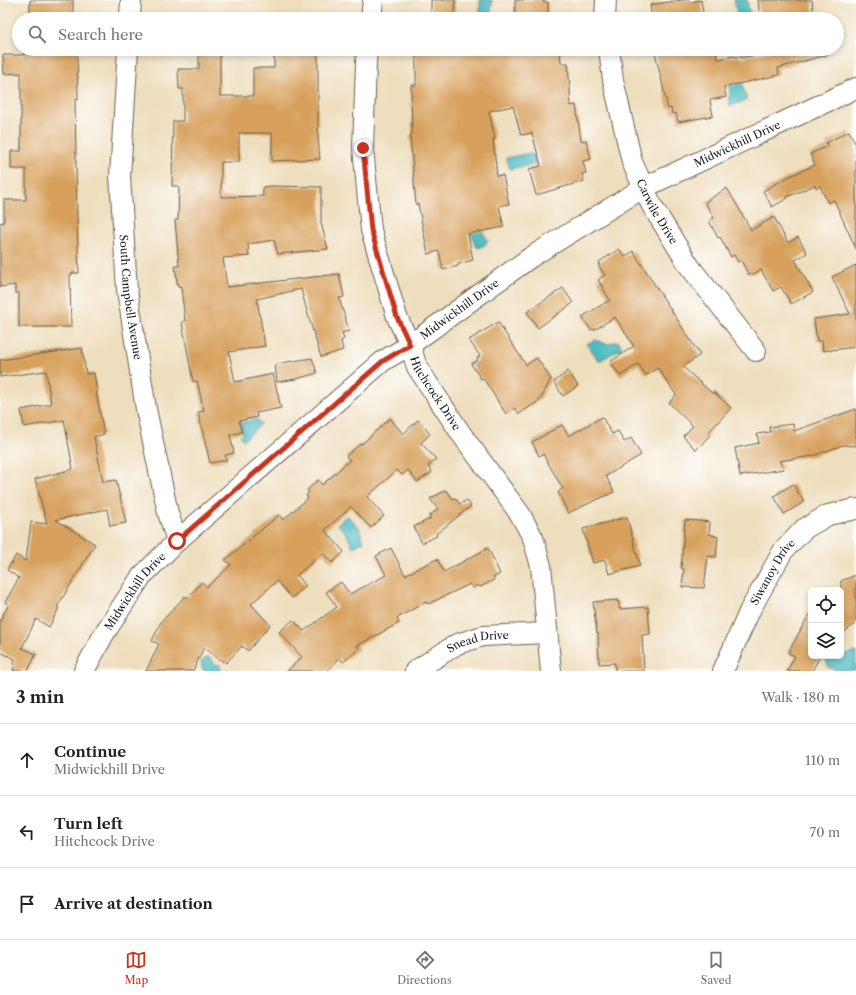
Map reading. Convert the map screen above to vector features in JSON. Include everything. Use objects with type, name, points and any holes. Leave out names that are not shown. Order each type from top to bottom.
[{"type":"street","points":[[131,12],[132,0]]},
{"type":"street","points":[[372,12],[373,0]]},
{"type":"street","points":[[605,12],[606,0]]},
{"type":"street","name":"South Campbell Avenue","points":[[128,56],[120,176],[127,290],[146,409],[168,513],[177,541]]},
{"type":"street","name":"Hitchcock Drive","points":[[367,56],[363,148],[371,230],[397,317],[410,345],[417,367],[462,435],[520,514],[532,538],[541,566],[551,671]]},
{"type":"street","name":"Carwile Drive","points":[[610,56],[613,80],[624,132],[632,162],[643,188],[657,216],[690,267],[756,351]]},
{"type":"street","name":"Midwickhill Drive","points":[[84,671],[104,634],[141,577],[177,541],[383,361],[410,345],[531,257],[643,188],[856,88]]},
{"type":"street","name":"Siwanoy Drive","points":[[723,671],[750,610],[783,551],[804,529],[828,516],[856,509]]},
{"type":"street","name":"Snead Drive","points":[[415,671],[457,644],[483,636],[547,633]]},
{"type":"water","points":[[480,0],[492,0],[491,12],[480,12]]},
{"type":"water","points":[[734,0],[747,0],[750,12],[737,12]]},
{"type":"water","points":[[741,80],[747,100],[730,106],[729,99],[731,81]]},
{"type":"water","points":[[530,153],[534,155],[536,164],[510,169],[506,158]]},
{"type":"water","points":[[479,227],[488,240],[485,245],[478,248],[469,232]]},
{"type":"water","points":[[595,340],[607,344],[618,341],[622,348],[599,361],[587,344]]},
{"type":"water","points":[[257,419],[261,424],[244,440],[240,436],[243,433],[241,423]]},
{"type":"water","points":[[347,515],[359,527],[364,542],[353,547],[345,532],[337,524]]},
{"type":"water","points":[[856,652],[856,670],[842,671],[829,668],[825,659],[844,659],[844,654]]},
{"type":"water","points":[[209,657],[214,664],[220,665],[221,671],[205,671],[202,669],[201,661]]},
{"type":"building","points":[[30,0],[73,0],[73,12],[30,12]]},
{"type":"building","points":[[431,0],[455,0],[455,12],[431,12]]},
{"type":"building","points":[[515,0],[543,0],[543,2],[548,2],[548,12],[515,12]]},
{"type":"building","points":[[681,0],[689,0],[689,2],[701,0],[703,12],[651,12],[650,5]]},
{"type":"building","points":[[758,0],[812,0],[813,12],[759,12]]},
{"type":"building","points":[[3,55],[77,56],[78,100],[75,100],[79,273],[72,273],[72,275],[70,275],[71,327],[19,327],[19,293],[15,293],[15,285],[0,287],[0,223],[4,222],[4,200],[26,200],[26,169],[11,169],[11,151],[21,151],[21,73],[4,74]]},
{"type":"building","points":[[199,56],[220,56],[220,96],[253,96],[253,68],[274,68],[274,56],[318,56],[318,138],[320,159],[272,161],[272,133],[239,133],[239,162],[221,162],[221,197],[263,196],[263,187],[270,186],[321,187],[321,223],[328,249],[278,254],[274,240],[248,244],[249,256],[223,258],[227,287],[339,274],[344,297],[339,298],[349,331],[342,333],[344,339],[341,341],[343,350],[321,357],[301,289],[257,299],[265,346],[229,352],[235,382],[273,374],[281,408],[256,413],[257,417],[239,421],[242,432],[230,435],[234,453],[225,455],[227,460],[210,463],[198,412],[204,411],[197,381],[193,382],[182,322],[185,321],[181,286],[178,287],[175,266],[179,266],[175,220],[178,220],[179,186],[172,186],[173,121],[183,121],[183,89],[179,89],[178,69],[199,69]]},
{"type":"building","points":[[416,56],[560,56],[561,63],[568,63],[571,106],[576,105],[581,141],[586,140],[591,159],[583,161],[586,173],[582,174],[584,181],[536,195],[529,169],[541,166],[532,133],[521,135],[513,106],[489,111],[495,139],[493,139],[497,176],[503,175],[509,204],[499,206],[504,227],[468,234],[473,260],[443,270],[439,251],[428,254],[418,204],[416,205],[410,135],[412,135],[411,85],[416,85]]},
{"type":"building","points":[[656,56],[717,56],[718,59],[734,56],[741,56],[741,58],[750,56],[823,56],[778,68],[779,75],[724,87],[726,97],[710,100],[713,116],[678,122],[676,113],[672,114],[671,108],[668,109]]},
{"type":"building","points":[[849,131],[856,145],[856,249],[834,200],[828,203],[820,186],[816,188],[815,185],[787,197],[788,198],[772,207],[763,191],[788,177],[815,165],[810,154],[828,146],[826,143]]},
{"type":"building","points":[[727,188],[751,230],[774,217],[788,243],[798,237],[807,253],[795,260],[813,292],[791,304],[781,287],[773,291],[761,270],[751,275],[748,274],[741,260],[738,262],[734,255],[731,257],[709,221],[714,218],[705,202]]},
{"type":"building","points":[[619,249],[625,257],[633,251],[700,355],[683,367],[731,408],[708,433],[710,435],[696,450],[683,436],[693,426],[669,403],[676,395],[658,368],[646,375],[638,364],[620,376],[610,362],[634,346],[615,317],[594,330],[591,330],[582,317],[610,300],[598,280],[605,275],[598,265],[600,264],[599,262]]},
{"type":"building","points":[[856,265],[856,347],[823,351],[822,341],[817,341],[814,319],[850,314],[832,277]]},
{"type":"building","points":[[563,288],[573,303],[538,328],[527,312]]},
{"type":"building","points":[[498,322],[526,365],[537,358],[551,379],[540,400],[519,414],[515,408],[506,414],[483,378],[481,379],[471,364],[478,360],[477,358],[480,356],[469,340]]},
{"type":"building","points":[[82,348],[86,374],[94,373],[104,434],[94,437],[103,482],[116,480],[126,523],[110,526],[107,509],[56,520],[95,544],[57,607],[59,608],[49,627],[36,619],[22,648],[36,654],[28,671],[13,671],[15,664],[13,663],[15,659],[0,652],[0,621],[9,604],[5,602],[19,578],[7,570],[16,555],[26,561],[31,522],[47,524],[35,479],[73,469],[64,420],[24,427],[21,410],[51,404],[46,371],[0,377],[0,360]]},
{"type":"building","points":[[312,358],[317,373],[296,379],[277,382],[275,364]]},
{"type":"building","points":[[568,371],[578,386],[563,396],[554,382]]},
{"type":"building","points":[[856,409],[856,446],[843,445],[813,456],[779,461],[784,469],[740,476],[735,448],[759,443],[757,434],[770,432],[769,427],[793,424],[794,431]]},
{"type":"building","points":[[602,417],[612,434],[618,431],[624,442],[631,438],[641,455],[606,476],[614,492],[568,513],[558,492],[563,489],[543,454],[539,456],[532,442],[562,425],[569,436]]},
{"type":"building","points":[[390,418],[403,434],[418,420],[430,434],[421,443],[436,459],[428,466],[432,472],[417,482],[408,470],[402,475],[397,470],[367,497],[384,516],[371,528],[351,507],[325,530],[344,552],[332,563],[323,553],[297,575],[306,586],[292,598],[277,581],[251,604],[270,625],[248,651],[242,646],[226,663],[220,659],[219,660],[204,647],[193,671],[146,671],[159,644],[152,641],[161,622],[185,596],[187,598],[202,582],[207,587],[231,565],[225,560],[279,515],[283,520],[308,498],[306,496],[309,492],[307,490],[318,480],[322,485],[350,460],[346,456],[361,443],[362,444]]},
{"type":"building","points":[[793,484],[804,502],[784,514],[774,496]]},
{"type":"building","points":[[446,490],[453,499],[455,498],[460,504],[467,500],[471,506],[436,534],[437,536],[422,543],[414,527],[431,518],[429,516],[438,509],[430,499]]},
{"type":"building","points":[[627,517],[640,566],[609,574],[605,560],[593,563],[583,529]]},
{"type":"building","points":[[685,520],[710,522],[709,534],[718,537],[716,557],[708,556],[704,588],[682,587],[684,569],[681,568]]},
{"type":"building","points":[[391,548],[405,575],[437,559],[444,572],[488,548],[500,574],[493,578],[494,580],[480,587],[478,585],[472,588],[470,584],[428,604],[426,602],[397,618],[399,623],[357,646],[359,649],[343,662],[340,658],[326,671],[287,671],[302,657],[279,632],[293,620],[304,631],[337,607],[326,592],[341,582],[350,594],[386,575],[376,556]]},
{"type":"building","points":[[856,575],[856,623],[844,633],[844,587],[841,587],[841,581]]},
{"type":"building","points":[[617,600],[617,602],[619,602],[619,609],[648,607],[650,634],[642,635],[644,671],[615,671],[615,663],[599,664],[598,633],[593,602]]},
{"type":"building","points":[[808,616],[808,659],[818,659],[812,671],[787,671],[795,656],[788,653]]},
{"type":"route","points":[[177,541],[383,361],[410,345],[397,317],[371,230],[363,148]]}]
